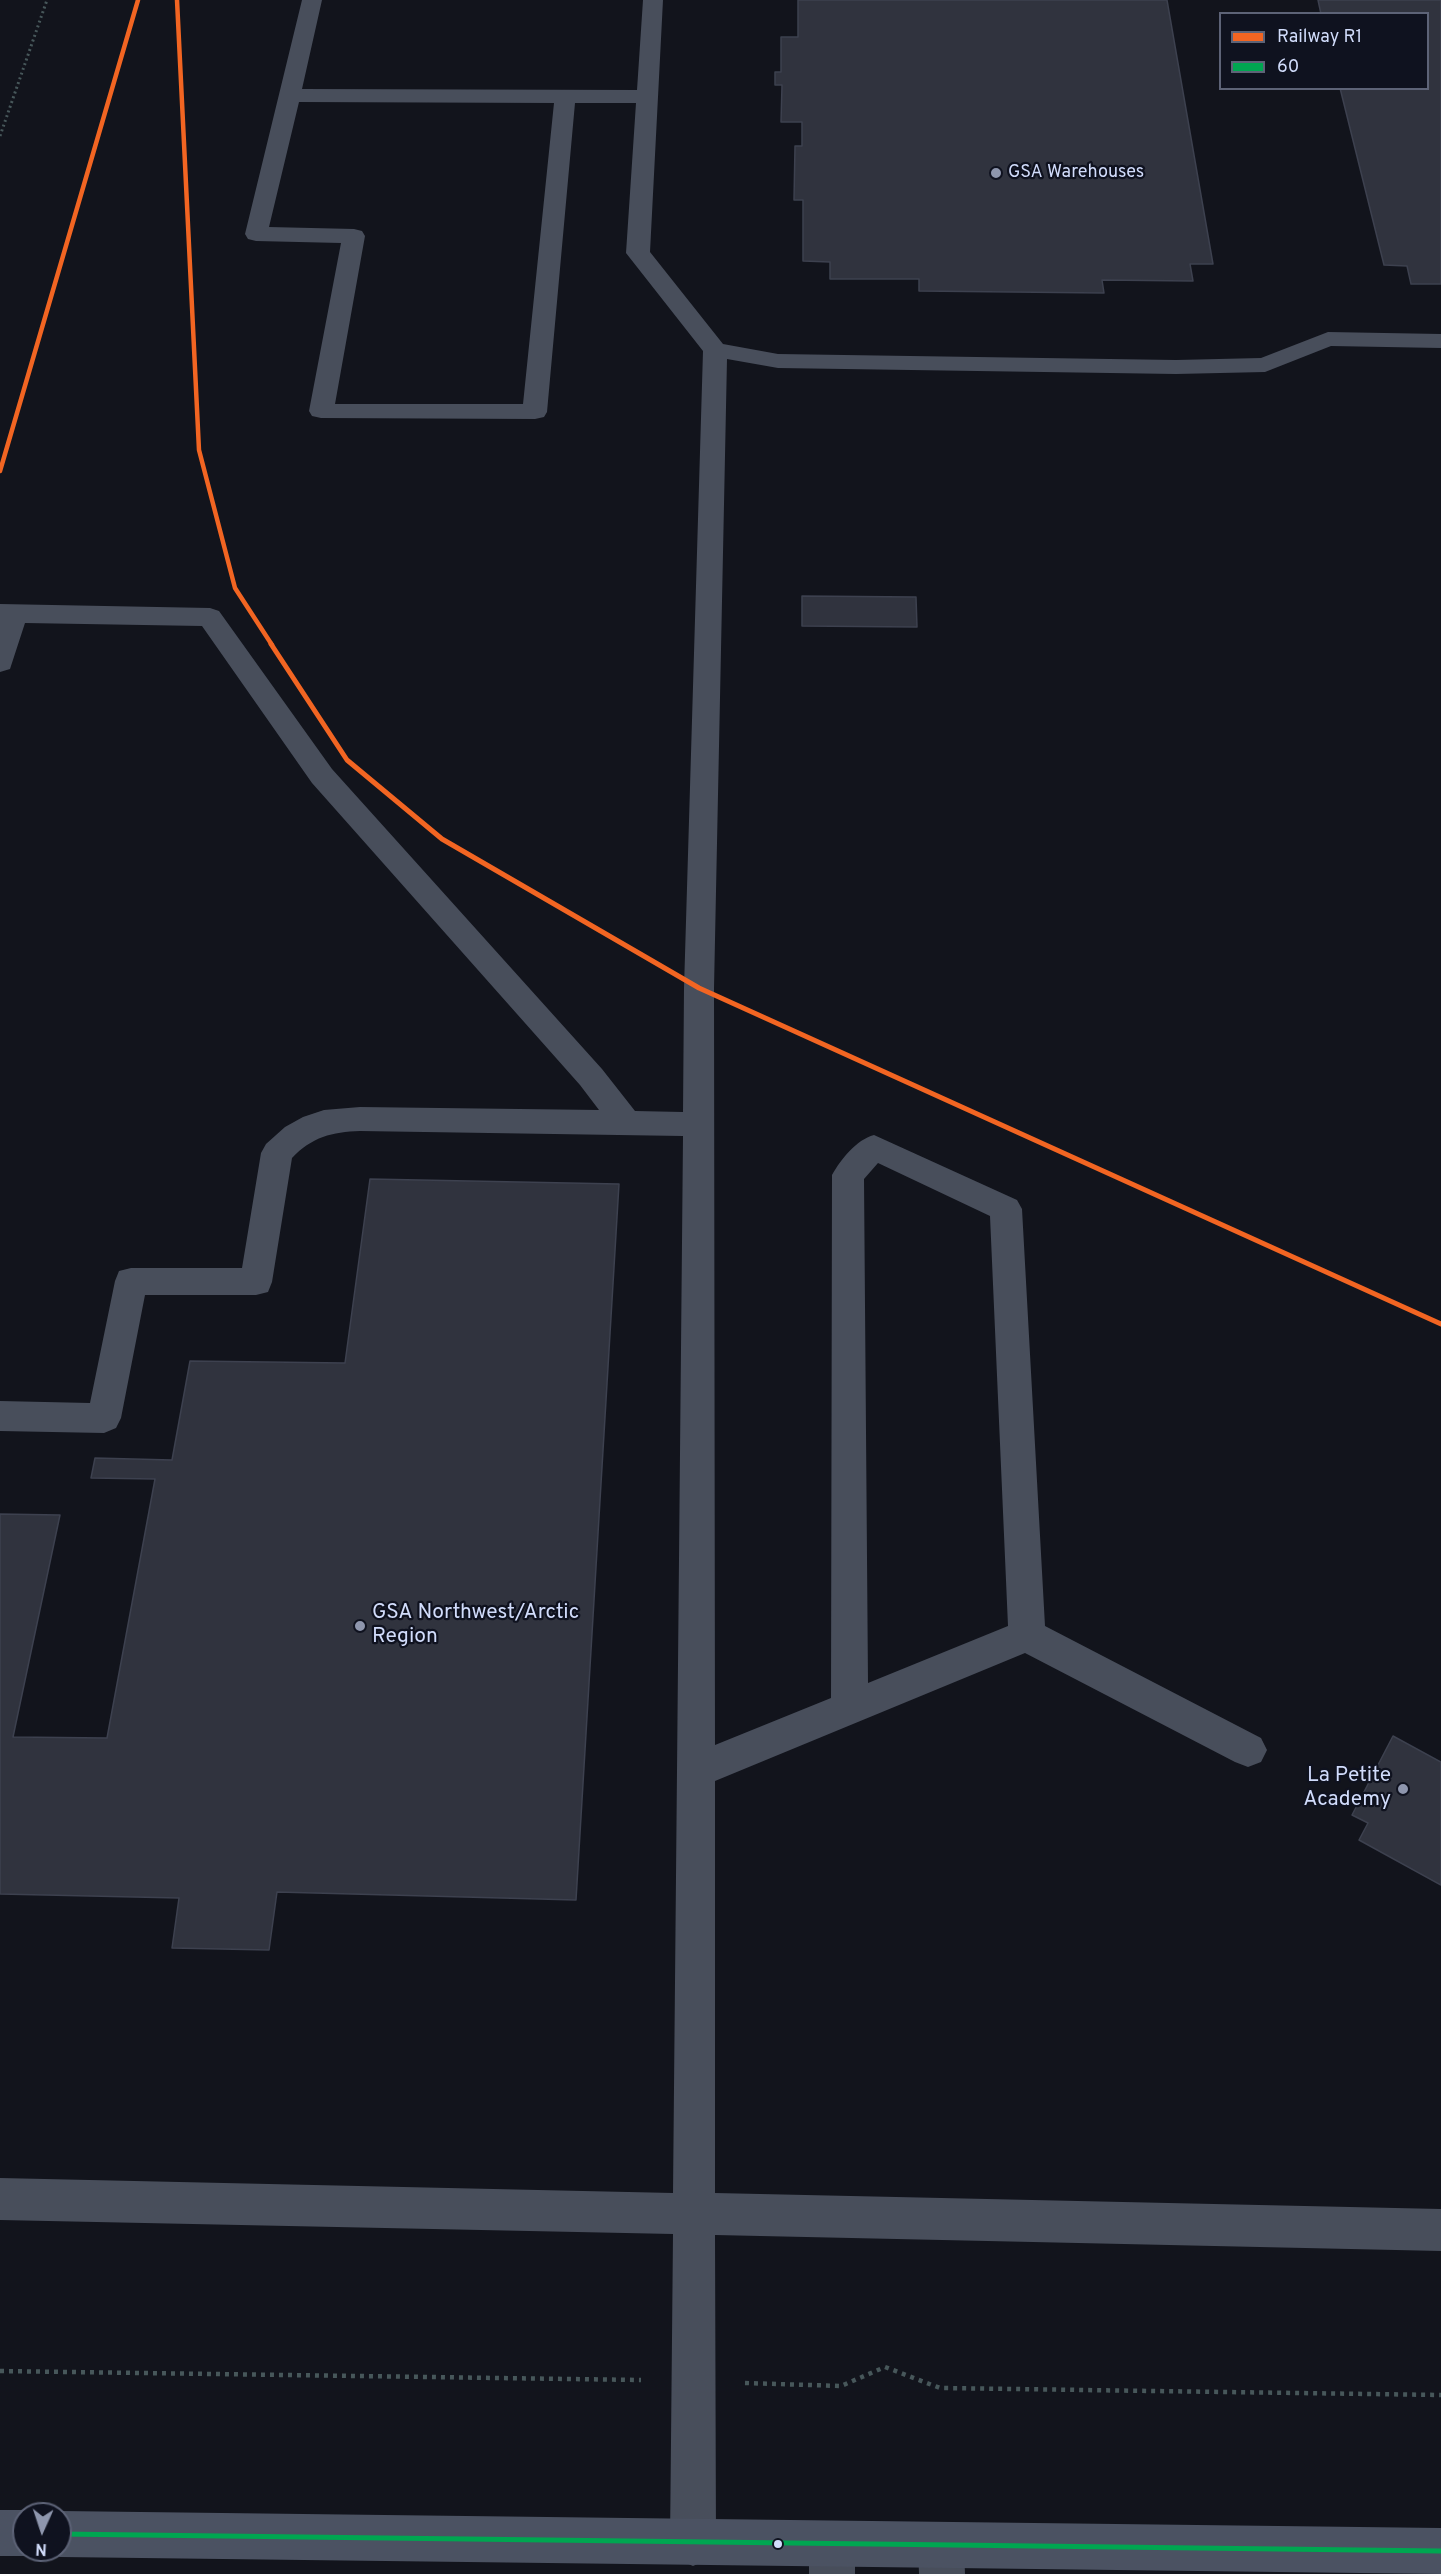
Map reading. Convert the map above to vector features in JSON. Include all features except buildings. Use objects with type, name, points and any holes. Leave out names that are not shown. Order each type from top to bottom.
[{"type":"main road","points":[[72,2534],[693,2543],[832,2560],[1441,2551]]},
{"type":"lane","points":[[312,0],[256,234],[354,236],[321,411],[535,412],[565,96]]},
{"type":"lane","points":[[653,0],[638,253],[715,350],[701,884],[693,2543]]},
{"type":"lane","points":[[290,95],[647,96]]},
{"type":"lane","points":[[715,350],[778,361],[1176,367],[1265,364],[1328,339],[1441,341]]},
{"type":"lane","points":[[0,663],[7,614],[210,616],[322,776],[591,1077],[627,1123]]},
{"type":"lane","points":[[0,1416],[104,1418],[131,1281],[256,1282],[277,1153],[290,1139],[316,1124],[334,1119],[352,1119],[699,1124]]},
{"type":"lane","points":[[850,1707],[848,1175],[874,1147],[1006,1209],[1027,1635]]},
{"type":"lane","points":[[696,1771],[1027,1635],[1248,1750]]},
{"type":"lane","points":[[0,2199],[1441,2230]]},
{"type":"path","points":[[0,136],[47,0]]},
{"type":"rail line","name":"R1","points":[[0,471],[138,0]]},
{"type":"rail line","name":"R1","points":[[177,0],[199,450],[235,588],[347,760],[442,839],[699,988],[1441,1324]]},
{"type":"transit line","name":"60","points":[[72,2534],[1441,2551]]},
{"type":"place","name":"GSA Warehouses","points":[[996,173]]},
{"type":"place","name":"GSA Northwest/Arctic Region","points":[[360,1626]]},
{"type":"place","name":"La Petite Academy","points":[[1403,1789]]}]
